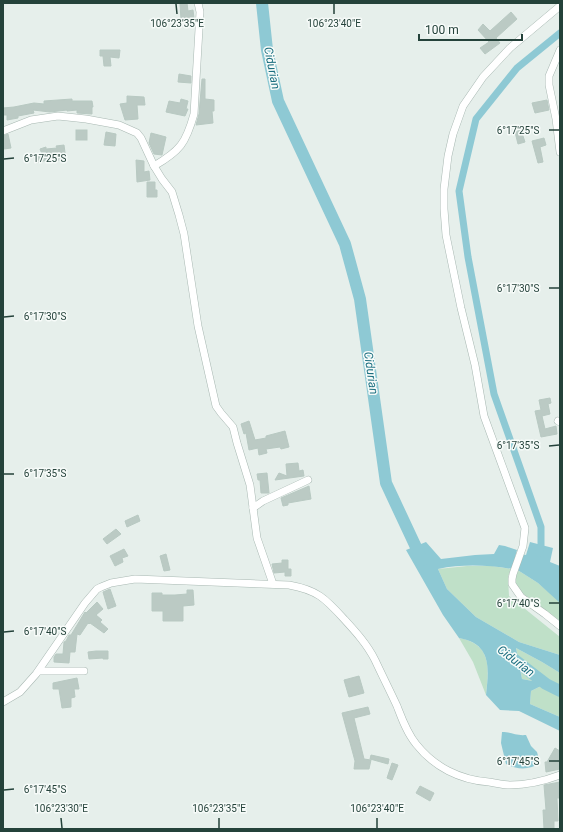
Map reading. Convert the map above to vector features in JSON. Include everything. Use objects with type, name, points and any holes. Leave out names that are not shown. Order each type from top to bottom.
[{"type":"street","points":[[154,166],[169,157],[184,143],[192,121],[200,12],[198,3]]},
{"type":"street","points":[[560,6],[510,48],[483,77],[464,106],[453,134],[448,156],[444,189],[444,209],[449,250],[475,366],[484,416],[525,528],[523,546],[513,574],[512,584],[521,597],[560,626]]},
{"type":"street","points":[[560,50],[549,76],[549,85],[556,119],[560,152]]},
{"type":"street","points":[[3,131],[31,120],[58,116],[119,125],[137,133],[144,143],[148,156],[172,192],[179,216],[184,234],[198,326],[216,406],[233,427],[236,443],[250,485],[257,538],[272,584]]},
{"type":"street","points":[[253,508],[263,501],[308,480]]},
{"type":"street","points":[[3,702],[20,692],[39,671],[85,603],[104,585],[134,579],[289,585],[303,588],[320,595],[328,601],[359,635],[372,656],[415,743],[430,758],[448,771],[459,777],[510,785],[527,784],[560,775]]},
{"type":"street","points":[[39,671],[84,671]]},
{"type":"green space","points":[[467,566],[492,566],[512,569],[508,576],[509,596],[560,637],[560,655],[519,642],[476,617],[447,589],[438,569]]},
{"type":"green space","points":[[516,569],[538,583],[559,601],[560,621],[517,589],[514,580]]},
{"type":"green space","points":[[459,638],[470,641],[478,646],[483,652],[486,659],[488,676],[486,695],[473,662]]},
{"type":"green space","points":[[516,648],[560,673],[560,717],[530,704],[531,691],[543,685],[538,682],[522,679]]},
{"type":"water","points":[[426,542],[441,559],[494,554],[499,545],[517,550],[512,569],[456,566],[438,569],[447,589],[476,617],[519,642],[560,655],[560,673],[516,648],[522,679],[538,682],[543,685],[531,691],[530,704],[560,717],[560,731],[519,711],[500,710],[486,695],[488,676],[486,659],[483,652],[478,646],[470,641],[459,638],[443,615],[406,550]]},
{"type":"water","points":[[530,542],[553,548],[550,562],[560,566],[560,603],[538,583],[516,569],[522,554],[526,555]]},
{"type":"water","points":[[502,732],[526,735],[531,746],[537,752],[540,763],[528,768],[515,767],[506,764],[501,743]]},
{"type":"building","points":[[187,3],[188,11],[193,10],[194,18],[181,20],[180,4]]},
{"type":"building","points":[[511,12],[517,19],[496,38],[500,43],[485,54],[480,48],[489,42],[478,30],[483,24],[490,31]]},
{"type":"building","points":[[100,50],[120,50],[119,58],[110,57],[111,66],[104,66],[103,56],[100,56]]},
{"type":"building","points":[[179,74],[191,76],[191,83],[178,82]]},
{"type":"building","points":[[202,79],[205,79],[205,99],[214,100],[214,111],[212,111],[213,123],[196,125],[199,114]]},
{"type":"building","points":[[127,96],[144,97],[145,105],[137,105],[138,119],[125,120],[120,104],[127,103]]},
{"type":"building","points":[[72,99],[72,101],[92,101],[92,114],[77,113],[77,110],[50,112],[33,110],[34,113],[7,120],[7,115],[3,115],[3,108],[34,103],[44,104],[44,101]]},
{"type":"building","points":[[181,99],[188,101],[186,109],[188,109],[185,116],[166,112],[169,101],[180,103]]},
{"type":"building","points":[[547,100],[549,110],[535,113],[532,103]]},
{"type":"building","points":[[76,130],[87,130],[87,140],[76,140]]},
{"type":"building","points":[[521,130],[525,142],[518,144],[515,132]]},
{"type":"building","points":[[106,132],[116,134],[115,146],[104,145]]},
{"type":"building","points":[[151,133],[166,137],[162,155],[154,154],[149,143]]},
{"type":"building","points":[[8,134],[11,148],[4,149],[3,136]]},
{"type":"building","points":[[544,138],[546,145],[540,147],[543,162],[538,163],[532,141]]},
{"type":"building","points":[[64,145],[66,160],[51,159],[36,163],[34,157],[42,154],[40,149],[46,147],[46,149],[57,148],[56,146]]},
{"type":"building","points":[[136,160],[144,161],[144,172],[149,171],[150,180],[137,182]]},
{"type":"building","points":[[147,182],[155,182],[157,197],[147,197]]},
{"type":"building","points":[[550,398],[551,403],[548,404],[550,414],[542,416],[545,429],[556,426],[557,434],[541,437],[535,411],[541,410],[539,400]]},
{"type":"building","points":[[249,421],[255,440],[266,438],[266,436],[285,431],[289,447],[281,449],[280,447],[266,449],[267,453],[259,455],[258,448],[249,450],[246,433],[244,434],[241,424]]},
{"type":"building","points":[[298,463],[299,471],[303,470],[304,476],[275,480],[279,473],[287,476],[286,464]]},
{"type":"building","points":[[267,473],[269,493],[261,493],[260,480],[258,480],[257,474]]},
{"type":"building","points":[[309,486],[311,499],[288,503],[288,505],[283,506],[281,498]]},
{"type":"building","points":[[138,515],[140,521],[127,527],[125,521]]},
{"type":"building","points":[[116,529],[121,534],[107,544],[103,539]]},
{"type":"building","points":[[124,549],[128,556],[122,558],[123,562],[115,566],[110,556]]},
{"type":"building","points":[[166,554],[170,570],[164,571],[160,556]]},
{"type":"building","points":[[282,560],[288,560],[288,569],[291,569],[291,576],[285,576],[285,572],[274,573],[272,564],[282,563]]},
{"type":"building","points":[[110,589],[116,606],[108,609],[103,592]]},
{"type":"building","points":[[187,590],[193,590],[194,605],[183,606],[183,621],[163,621],[163,611],[152,611],[152,593],[162,593],[162,595],[187,594]]},
{"type":"building","points":[[97,602],[103,609],[96,615],[102,620],[100,622],[108,629],[104,633],[88,623],[80,635],[77,634],[75,652],[70,652],[69,663],[54,662],[54,657],[56,654],[63,654],[64,642],[69,635],[71,635],[85,612],[86,613]]},
{"type":"building","points":[[108,651],[108,659],[89,659],[88,652]]},
{"type":"building","points":[[359,676],[364,693],[349,697],[344,680]]},
{"type":"building","points":[[77,678],[79,689],[74,689],[75,697],[71,698],[71,707],[62,708],[59,689],[53,689],[53,683]]},
{"type":"building","points":[[368,707],[370,714],[354,718],[364,759],[371,760],[369,769],[354,769],[355,761],[342,713]]},
{"type":"building","points":[[555,748],[560,751],[560,769],[546,772],[545,762],[547,762]]},
{"type":"building","points":[[371,755],[389,759],[388,764],[370,759]]},
{"type":"building","points":[[392,763],[398,765],[392,780],[387,778]]},
{"type":"building","points":[[560,782],[560,798],[557,798],[558,821],[554,821],[554,829],[544,829],[543,810],[546,810],[544,785]]},
{"type":"building","points":[[420,786],[434,793],[430,801],[416,793]]},
{"type":"waterway","name":"Cidurian","points":[[262,3],[267,50],[278,101],[345,244],[360,299],[386,483],[422,560]]},
{"type":"waterway","points":[[539,553],[541,545],[541,527],[494,394],[468,257],[459,191],[476,119],[517,68],[560,33]]},
{"type":"waterway","name":"Cidurian","points":[[507,654],[546,684],[560,691]]}]
